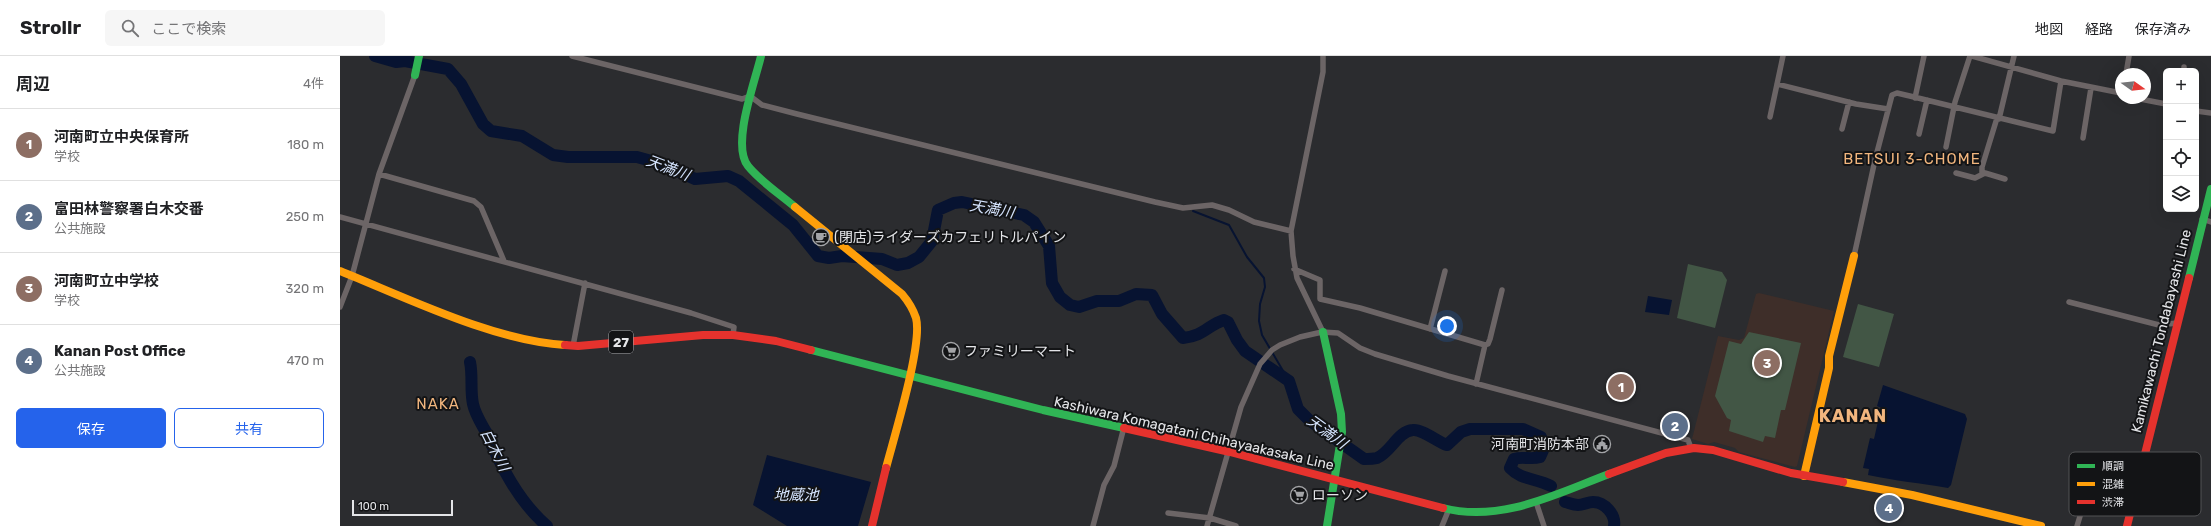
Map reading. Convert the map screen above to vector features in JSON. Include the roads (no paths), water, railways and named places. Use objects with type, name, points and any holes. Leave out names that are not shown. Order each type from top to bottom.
[{"type":"main road","points":[[415,75],[419,56]]},
{"type":"main road","points":[[761,56],[740,137],[742,152],[748,166],[781,197],[869,266],[902,294],[910,303],[916,319],[918,334],[910,376],[872,526]]},
{"type":"main road","name":"Kamikawachi Tondabayashi Line","points":[[2145,452],[2202,219],[2211,189]]},
{"type":"main road","points":[[1804,476],[1829,368],[1829,356],[1854,256]]},
{"type":"main road","name":"Kashiwara Komagatani Chihayaakasaka Line","points":[[340,271],[447,314],[501,333],[544,344],[573,346],[703,335],[733,335],[776,341],[1043,410],[1230,452],[1449,509],[1474,513],[1508,511],[1536,502],[1650,458],[1691,448],[1713,450],[1804,476],[1912,495],[2041,526]]},
{"type":"main road","points":[[1323,332],[1342,422],[1342,443],[1334,480],[1327,526]]},
{"type":"main road","name":"Kamikawachi Tondabayashi Line","points":[[2127,526],[2129,516]]},
{"type":"street","points":[[572,56],[742,99],[750,96],[762,105],[1155,202],[1183,208],[1212,205],[1229,210],[1254,222],[1291,231]]},
{"type":"street","points":[[1323,56],[1323,72],[1291,231],[1294,269],[1323,332]]},
{"type":"street","points":[[1770,117],[1783,56]]},
{"type":"street","points":[[1915,98],[1924,56]]},
{"type":"street","points":[[1946,147],[1955,108],[1971,56],[2061,81],[2090,88],[2115,91]]},
{"type":"street","points":[[1982,174],[1982,167],[1998,119],[2014,56]]},
{"type":"street","points":[[2127,68],[2128,56]]},
{"type":"street","points":[[340,307],[352,276],[379,174],[415,75]]},
{"type":"street","points":[[1854,256],[1892,95],[1897,93],[1998,119],[2053,131],[2061,81]]},
{"type":"street","points":[[1777,84],[1849,102],[1888,109]]},
{"type":"street","points":[[2084,138],[2090,88]]},
{"type":"street","points":[[1919,134],[1927,100]]},
{"type":"street","points":[[2151,101],[2163,103]]},
{"type":"street","points":[[1842,129],[1849,102]]},
{"type":"street","points":[[2199,111],[2211,113]]},
{"type":"street","points":[[1956,174],[1975,178],[1984,173],[2005,179]]},
{"type":"street","points":[[379,174],[474,201],[481,206],[504,261]]},
{"type":"street","points":[[340,217],[691,313],[734,327],[733,335]]},
{"type":"street","points":[[2202,219],[2211,222]]},
{"type":"street","points":[[1294,269],[1320,280],[1320,299],[1485,345]]},
{"type":"street","points":[[1430,329],[1445,272]]},
{"type":"street","points":[[573,346],[585,283]]},
{"type":"street","points":[[1476,384],[1485,345],[1490,339],[1502,290]]},
{"type":"street","points":[[2069,302],[2159,325],[2177,323]]},
{"type":"street","points":[[1207,526],[1230,452],[1241,407],[1260,364],[1272,350],[1292,340],[1323,332],[1338,333],[1360,348],[1375,354],[1476,384],[1688,440],[1691,448]]},
{"type":"street","points":[[1093,526],[1104,485],[1114,466],[1124,427]]},
{"type":"street","points":[[1536,502],[1544,526]]},
{"type":"street","points":[[1442,526],[1449,509]]},
{"type":"street","points":[[1168,513],[1210,518],[1236,526]]},
{"type":"street","points":[[2077,526],[2080,516]]},
{"type":"water","points":[[1648,296],[1672,300],[1669,315],[1645,312]]},
{"type":"water","points":[[1883,385],[1965,414],[1967,419],[1951,485],[1948,488],[1868,475],[1869,469],[1863,468],[1870,438],[1874,439],[1881,408],[1877,406]]},
{"type":"water","name":"地蔵池","points":[[767,455],[871,482],[858,526],[787,526],[753,505]]},
{"type":"waterway","name":"天満川","points":[[375,56],[396,62],[405,61],[448,69],[461,84],[483,124],[491,131],[522,136],[553,155],[568,157],[637,157],[662,164],[695,179],[728,176],[739,181],[793,225],[818,256],[829,258],[842,256],[882,259],[897,265],[908,263],[919,257],[932,241],[938,210],[954,203],[962,202],[1024,215],[1034,222],[1049,246],[1052,283],[1060,297],[1070,305],[1079,307],[1097,301],[1119,301],[1136,294],[1152,295],[1162,314],[1183,338],[1201,333],[1224,320],[1228,322],[1237,340],[1245,351],[1289,381],[1298,409],[1309,420],[1364,459],[1377,458],[1403,434],[1413,430],[1417,430],[1447,445],[1461,432],[1470,429],[1523,429],[1541,437],[1544,448],[1540,457],[1514,459],[1510,468],[1519,475],[1551,486]]},
{"type":"waterway","points":[[1193,211],[1229,225],[1247,257],[1264,278],[1265,287],[1260,304],[1259,321],[1262,335],[1289,381]]},
{"type":"waterway","name":"白木川","points":[[470,362],[472,399],[477,415],[511,482],[527,506],[547,526]]},
{"type":"waterway","name":"天満川","points":[[1565,502],[1576,505],[1589,502],[1602,504],[1609,510],[1613,518],[1614,526]]},
{"type":"place","name":"(閉店)ライダーズカフェリトルパイン","points":[[821,237]]},
{"type":"place","name":"ファミリーマート","points":[[951,351]]},
{"type":"place","name":"河南町立中学校","points":[[1767,363]]},
{"type":"place","name":"河南町立中央保育所","points":[[1621,387]]},
{"type":"place","name":"富田林警察署白木交番","points":[[1675,426]]},
{"type":"place","name":"河南町消防本部","points":[[1602,444]]},
{"type":"place","name":"ローソン","points":[[1299,495]]},
{"type":"place","name":"Kanan Post Office","points":[[1889,508]]},
{"type":"district","name":"BETSUI 3-CHOME","points":[[1912,159]]},
{"type":"district","name":"NAKA","points":[[438,404]]},
{"type":"district","name":"KANAN","points":[[1853,416]]}]
